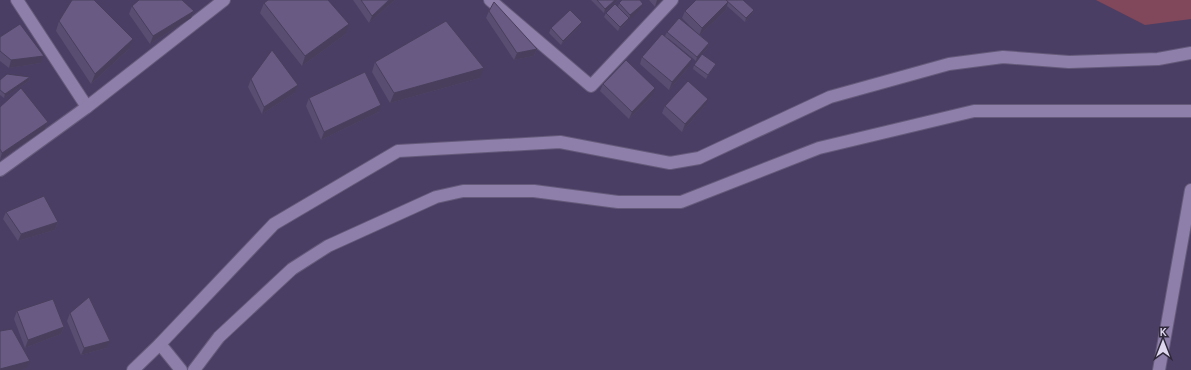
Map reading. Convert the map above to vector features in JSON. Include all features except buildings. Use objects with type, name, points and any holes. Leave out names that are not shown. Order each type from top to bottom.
[{"type":"street","points":[[18,0],[86,107]]},
{"type":"street","points":[[0,170],[86,107],[224,0]]},
{"type":"street","points":[[490,0],[591,86],[672,0]]},
{"type":"street","points":[[133,370],[160,344],[274,224],[398,151],[560,142],[670,164],[699,158],[830,97],[949,64],[1003,57],[1069,62],[1158,59],[1191,56]]},
{"type":"street","points":[[194,370],[219,337],[292,269],[328,246],[436,197],[463,191],[534,191],[618,202],[681,202],[819,148],[974,111],[1191,111]]},
{"type":"street","points":[[1159,370],[1191,190]]},
{"type":"street","points":[[160,344],[181,370]]},
{"type":"shaded area","points":[[1096,0],[1191,0],[1191,19],[1145,25]]}]
